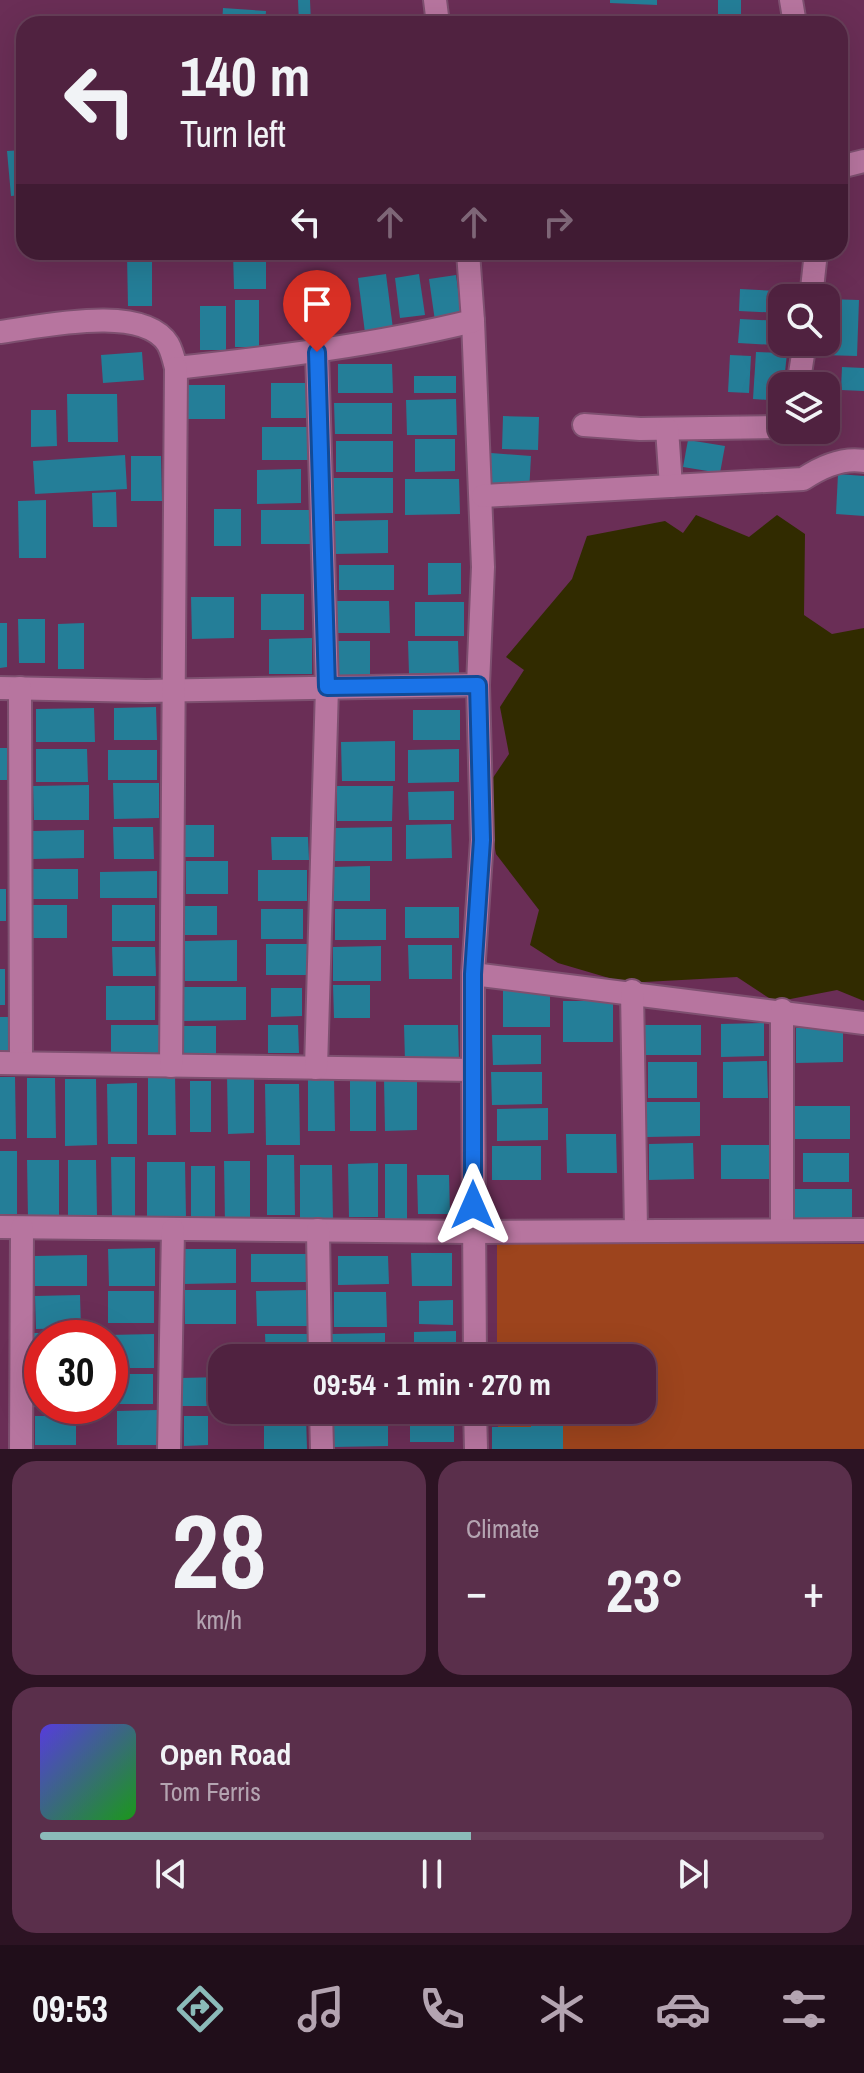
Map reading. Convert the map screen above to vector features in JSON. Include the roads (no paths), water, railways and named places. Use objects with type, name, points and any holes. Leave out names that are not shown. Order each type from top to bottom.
[{"type":"street","points":[[469,260],[483,496],[478,685],[482,840],[473,974],[475,1344]]},
{"type":"street","points":[[813,284],[815,260]]},
{"type":"street","points":[[0,332],[125,320],[150,328],[167,342],[176,368],[171,1066]]},
{"type":"street","points":[[176,368],[317,352],[405,338],[473,321]]},
{"type":"street","points":[[316,1068],[327,687],[317,352]]},
{"type":"street","points":[[584,425],[667,429],[768,427]]},
{"type":"street","points":[[667,429],[671,486]]},
{"type":"street","points":[[483,496],[803,479],[821,467],[852,459],[864,461]]},
{"type":"street","points":[[473,1070],[10,1063],[10,688],[478,685]]},
{"type":"street","points":[[473,974],[632,991],[864,1023]]},
{"type":"street","points":[[632,991],[636,1230]]},
{"type":"street","points":[[782,1010],[782,1230]]},
{"type":"street","points":[[21,1449],[11,1227],[473,1232],[864,1230]]},
{"type":"street","points":[[169,1449],[173,1230]]},
{"type":"street","points":[[318,1230],[320,1344]]},
{"type":"street","points":[[321,1424],[322,1449]]},
{"type":"street","points":[[475,1424],[476,1449]]}]
